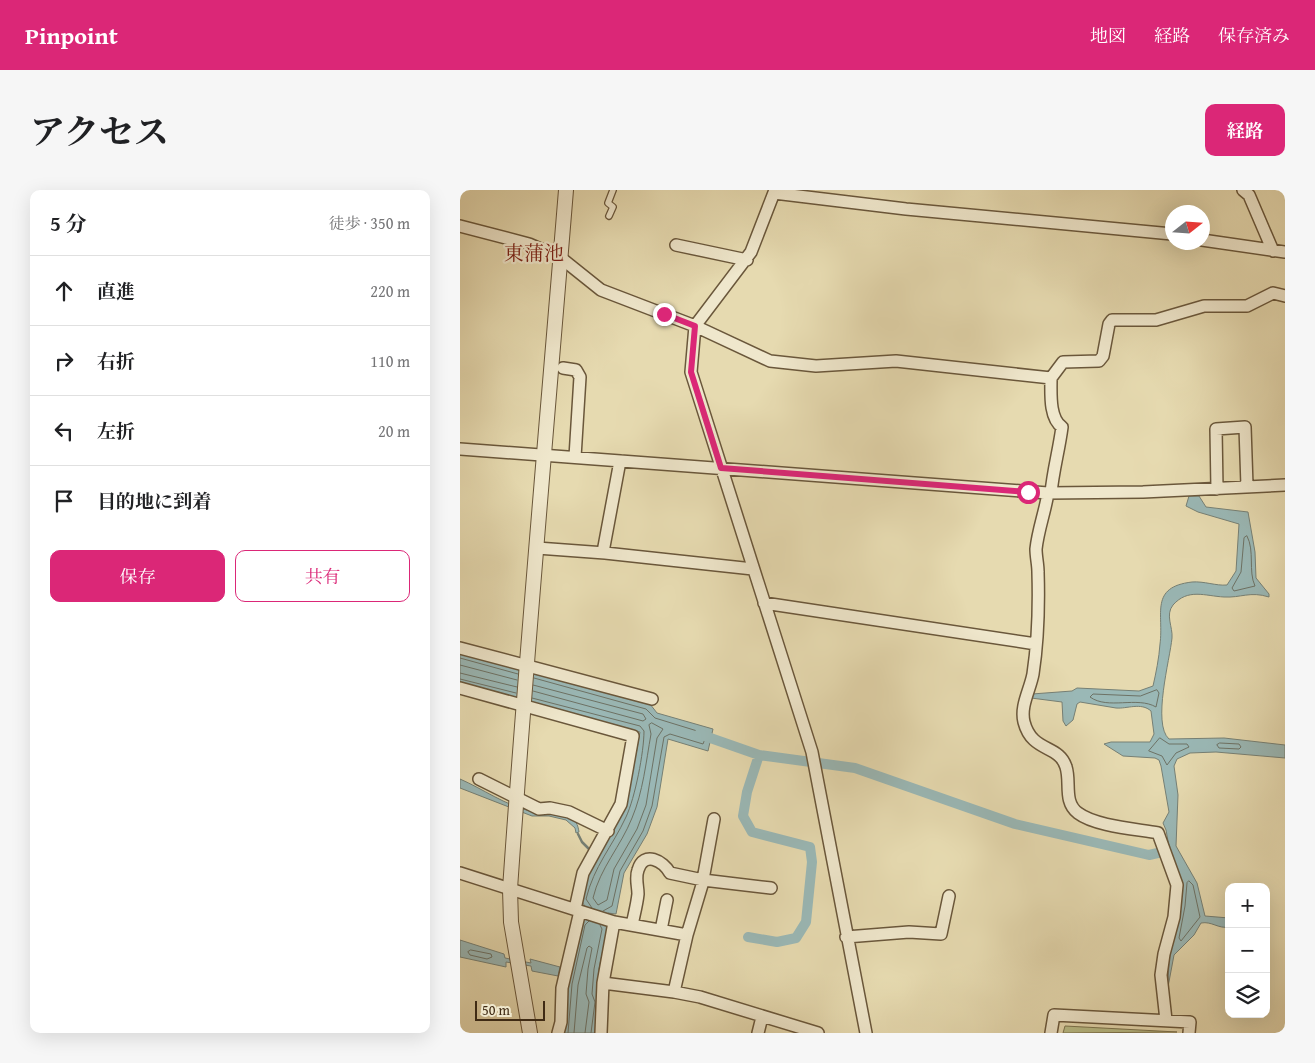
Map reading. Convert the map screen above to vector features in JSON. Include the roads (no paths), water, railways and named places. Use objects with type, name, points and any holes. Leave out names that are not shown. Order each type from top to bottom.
[{"type":"street","points":[[530,1033],[511,922],[510,889],[525,670],[546,455],[566,190]]},
{"type":"street","points":[[1244,190],[1253,202],[1273,251]]},
{"type":"street","points":[[866,1033],[812,752],[691,372],[695,326],[747,260],[772,191],[906,209],[1165,233]]},
{"type":"street","points":[[460,226],[529,244],[561,258],[601,290],[695,326],[770,361],[816,366],[896,361],[1051,378]]},
{"type":"street","points":[[1210,241],[1285,252]]},
{"type":"street","points":[[676,245],[747,260]]},
{"type":"street","points":[[1166,1020],[1161,975],[1164,954],[1174,917],[1177,885],[1158,833],[1088,820],[1076,812],[1070,802],[1066,766],[1059,756],[1035,743],[1028,735],[1023,720],[1024,704],[1033,675],[1036,644],[1038,571],[1036,552],[1050,493],[1053,469],[1059,455],[1062,428],[1057,424],[1052,404],[1051,378],[1063,362],[1095,362],[1104,356],[1109,324],[1112,320],[1156,320],[1204,306],[1247,306],[1273,293],[1285,296]]},
{"type":"street","points":[[563,368],[576,370],[580,377],[575,457]]},
{"type":"street","points":[[1217,489],[1216,428],[1245,427],[1247,486]]},
{"type":"street","points":[[460,449],[1050,493],[1217,489],[1285,485]]},
{"type":"street","points":[[603,552],[620,461]]},
{"type":"street","points":[[537,548],[603,552],[753,569]]},
{"type":"street","points":[[764,603],[1036,644]]},
{"type":"street","points":[[460,648],[525,670],[652,700]]},
{"type":"street","points":[[460,688],[523,701],[633,736],[620,804],[608,831],[583,873],[580,911],[562,988],[558,1033]]},
{"type":"street","points":[[479,779],[539,809],[550,808],[569,812],[608,831]]},
{"type":"street","points":[[674,992],[687,935],[703,880],[714,819]]},
{"type":"street","points":[[632,925],[638,893],[638,869],[642,863],[656,858],[665,864],[670,873],[703,880],[772,888]]},
{"type":"street","points":[[460,873],[611,920],[687,935]]},
{"type":"street","points":[[846,936],[909,932],[941,934],[949,896]]},
{"type":"street","points":[[660,930],[667,900]]},
{"type":"street","points":[[601,1033],[603,983],[611,920]]},
{"type":"street","points":[[603,983],[700,997],[818,1033]]},
{"type":"street","points":[[1051,1033],[1054,1015],[1190,1022],[1189,1033]]},
{"type":"street","points":[[758,1033],[762,1017]]},
{"type":"lane","points":[[609,216],[613,207],[608,203],[613,190]]},
{"type":"water","points":[[1189,496],[1199,496],[1206,507],[1248,512],[1255,552],[1256,578],[1269,594],[1269,597],[1262,595],[1230,597],[1197,594],[1185,596],[1173,605],[1169,617],[1172,638],[1163,691],[1162,720],[1164,731],[1169,739],[1224,738],[1285,745],[1285,758],[1216,752],[1190,753],[1177,759],[1174,766],[1178,795],[1176,846],[1197,883],[1205,916],[1225,918],[1225,927],[1201,923],[1194,935],[1174,955],[1168,987],[1169,960],[1180,906],[1166,830],[1163,823],[1169,812],[1161,766],[1159,760],[1155,758],[1123,756],[1104,744],[1111,742],[1150,742],[1154,734],[1151,711],[1143,707],[1116,708],[1080,702],[1077,704],[1073,720],[1066,726],[1063,721],[1062,702],[1031,698],[1032,694],[1072,691],[1077,688],[1139,691],[1153,686],[1159,655],[1161,604],[1164,596],[1169,590],[1178,585],[1192,582],[1227,585],[1236,571],[1239,524],[1198,512],[1186,506]]},
{"type":"water","points":[[460,653],[650,704],[657,713],[713,729],[708,751],[668,739],[657,807],[647,834],[624,873],[616,914],[608,913],[605,923],[608,925],[599,969],[596,1033],[563,1033],[567,984],[581,919],[585,919],[587,909],[582,902],[588,874],[630,786],[640,732],[460,683]]},
{"type":"water","points":[[460,779],[521,808],[557,814],[572,819],[578,826],[579,832],[576,833],[575,828],[566,820],[549,816],[532,816],[460,788]]},
{"type":"water","points":[[460,940],[504,954],[505,958],[531,963],[530,959],[560,967],[558,976],[532,971],[531,966],[506,962],[506,967],[460,957]]},
{"type":"waterway","points":[[699,734],[759,755],[855,768],[1015,824],[1149,855],[1171,850]]},
{"type":"waterway","points":[[748,937],[777,942],[796,938],[806,922],[812,862],[810,847],[752,832],[743,816],[747,792],[759,755]]},
{"type":"waterway","points":[[578,834],[582,842],[591,851]]},
{"type":"district","name":"東蒲池","points":[[534,253]]}]
